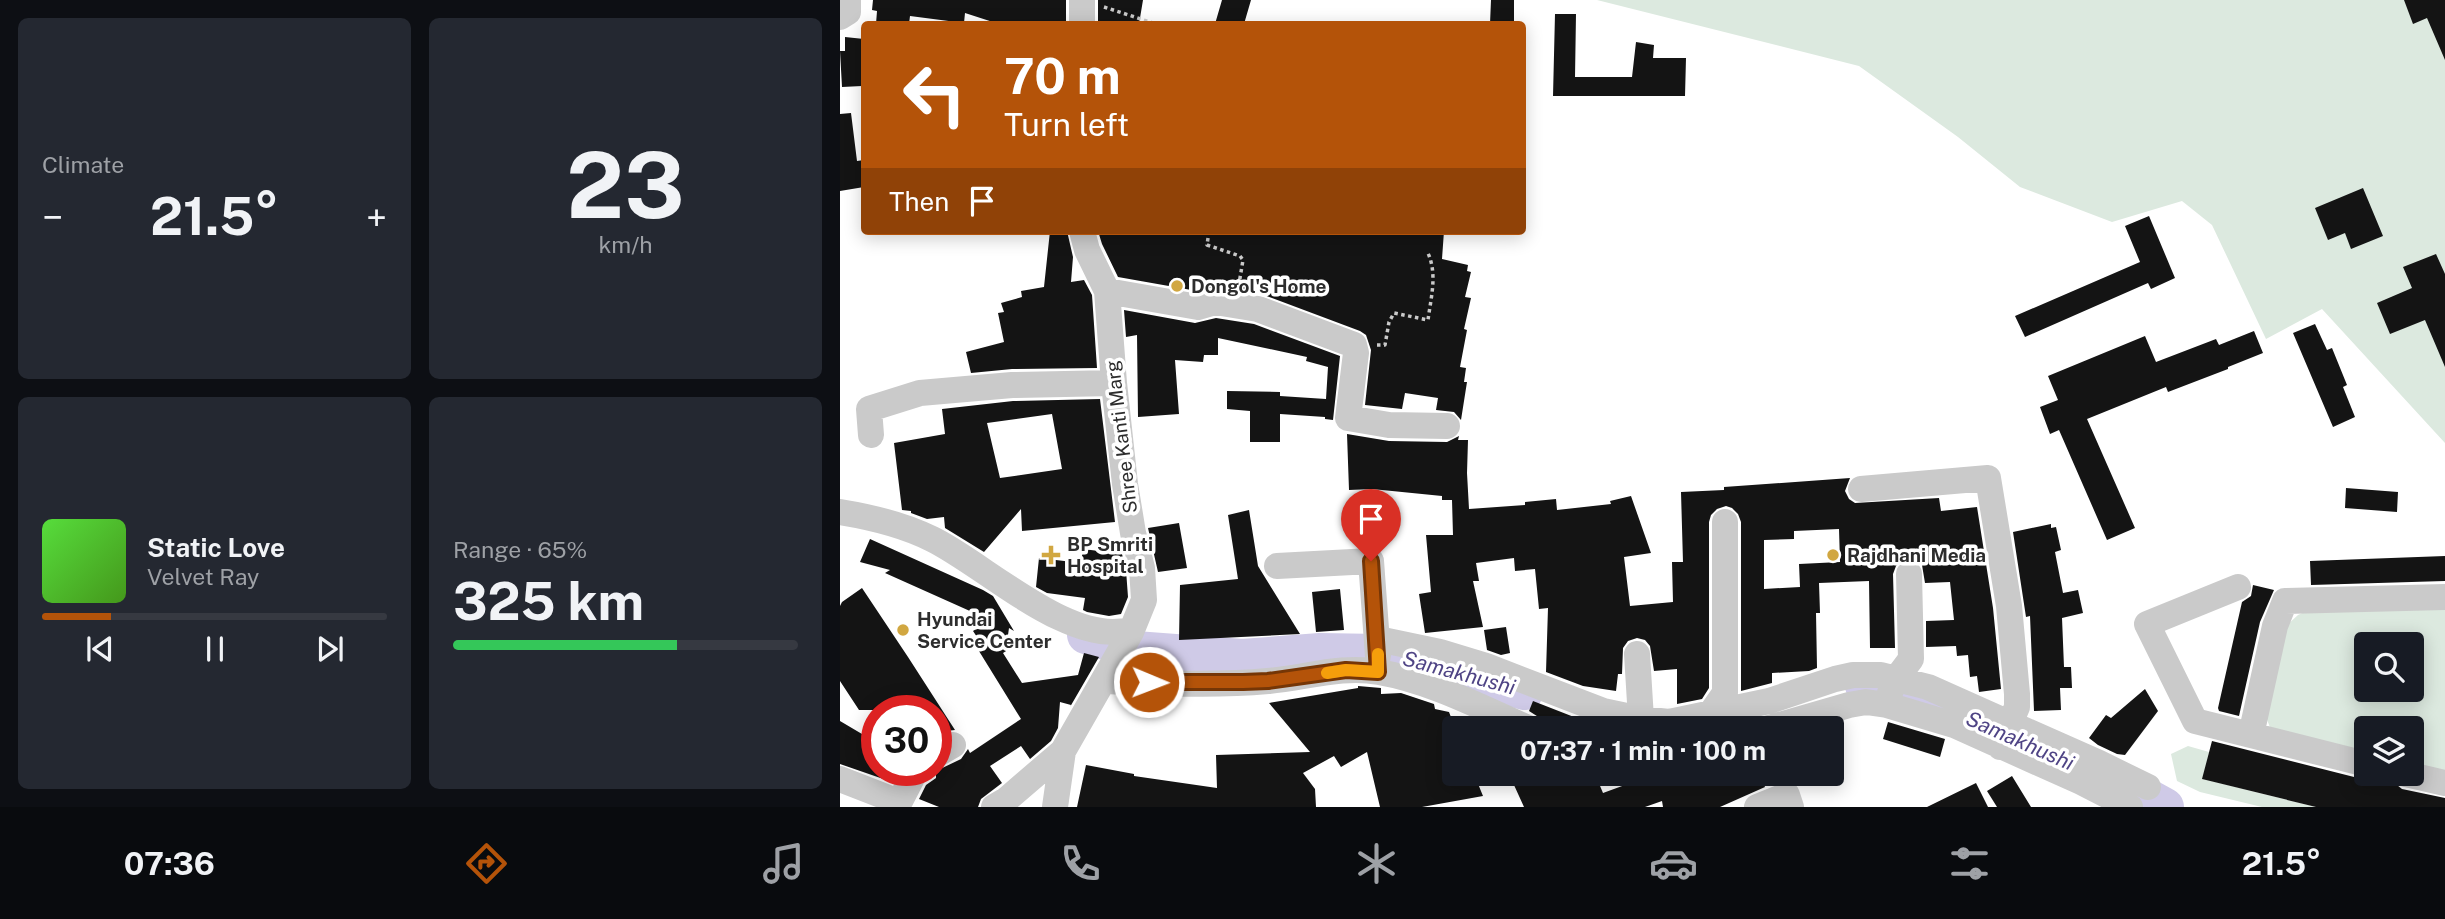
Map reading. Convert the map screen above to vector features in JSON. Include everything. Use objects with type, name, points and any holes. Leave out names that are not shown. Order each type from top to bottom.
[{"type":"street","points":[[840,17],[848,12],[848,0]]},
{"type":"street","name":"Shree Kanti Marg","points":[[994,807],[1006,800],[1063,751],[1132,631],[1144,600],[1142,568],[1125,484],[1107,290],[1087,250],[1083,235]]},
{"type":"street","points":[[1107,290],[1198,307],[1215,302],[1258,309],[1354,345],[1356,353],[1348,418],[1389,425],[1447,426]]},
{"type":"street","points":[[871,435],[869,409],[920,393],[1012,385],[1114,383]]},
{"type":"street","points":[[1861,489],[1988,478],[2009,606],[2017,694],[2017,707],[2005,735]]},
{"type":"street","points":[[840,512],[874,518],[932,539],[1014,593],[1091,630],[1132,631]]},
{"type":"street","points":[[1713,716],[1726,693],[1725,522]]},
{"type":"street","points":[[1277,566],[1371,561],[1378,654]]},
{"type":"street","points":[[1811,716],[1866,702],[1891,691],[1911,659],[1909,574]]},
{"type":"street","points":[[2238,587],[2147,624],[2195,722],[2354,761]]},
{"type":"street","points":[[2251,735],[2275,626],[2285,601],[2445,597]]},
{"type":"street","points":[[1110,670],[1219,683],[1268,681],[1346,670],[1378,654],[1440,652],[1486,666],[1604,711],[1627,716]]},
{"type":"street","points":[[1378,654],[1422,684],[1499,716]]},
{"type":"street","points":[[1637,654],[1641,716]]},
{"type":"street","points":[[1723,716],[1808,687],[1853,675],[1881,676],[1891,691],[1954,725],[2005,735],[2148,787]]},
{"type":"street","points":[[2005,735],[2081,782],[2130,807]]},
{"type":"street","name":"Shree Kanti Marg","points":[[1055,807],[1063,751]]},
{"type":"street","points":[[2424,778],[2445,783]]},
{"type":"street","points":[[840,779],[898,804],[908,786]]},
{"type":"street","points":[[1758,807],[1787,795],[1791,807]]},
{"type":"path","points":[[1087,10],[1141,21]]},
{"type":"path","points":[[1208,235],[1207,245],[1240,256],[1243,260],[1236,305]]},
{"type":"path","points":[[1354,345],[1385,345],[1389,322],[1394,313],[1428,320],[1434,280],[1433,262],[1427,251]]},
{"type":"shaded area","points":[[1597,0],[2445,0],[2445,443],[2322,309],[2266,339],[2212,225],[2182,201],[2112,222],[2020,187],[1958,137],[1859,66]]},
{"type":"shaded area","points":[[2445,605],[2445,776],[2424,771],[2424,716],[2354,716],[2354,754],[2271,730],[2266,717],[2285,627],[2307,611]]},
{"type":"shaded area","points":[[2188,746],[2209,752],[2203,779],[2316,807],[2262,807],[2200,792],[2177,781],[2171,754]]},
{"type":"building","points":[[873,0],[1066,0],[1066,21],[990,21],[965,13],[964,21],[910,16],[909,21],[876,21],[877,11],[872,10]]},
{"type":"building","points":[[1098,0],[1143,0],[1140,21],[1098,21]]},
{"type":"building","points":[[1222,0],[1251,0],[1245,21],[1216,21]]},
{"type":"building","points":[[1491,0],[1514,0],[1514,21],[1490,21]]},
{"type":"building","points":[[2404,0],[2445,0],[2445,60],[2427,18],[2413,24]]},
{"type":"building","points":[[1555,14],[1576,14],[1575,77],[1632,77],[1636,42],[1654,45],[1653,58],[1686,58],[1685,96],[1553,96]]},
{"type":"building","points":[[845,37],[861,39],[861,86],[842,87],[840,51],[845,51]]},
{"type":"building","points":[[851,113],[857,161],[861,160],[861,188],[840,191],[840,114]]},
{"type":"building","points":[[2363,188],[2383,236],[2351,249],[2345,233],[2328,240],[2315,208]]},
{"type":"building","points":[[2149,216],[2175,278],[2151,289],[2148,283],[2025,337],[2015,316],[2140,262],[2125,226]]},
{"type":"building","points":[[1050,235],[1068,235],[1073,257],[1071,282],[1084,280],[1092,295],[1097,368],[1012,369],[971,373],[966,352],[1004,342],[998,313],[1004,312],[1001,303],[1022,297],[1021,291],[1044,287]]},
{"type":"building","points":[[1099,235],[1444,235],[1442,259],[1468,265],[1467,271],[1471,272],[1465,297],[1471,298],[1460,367],[1466,368],[1464,382],[1467,382],[1461,420],[1454,412],[1436,410],[1438,398],[1405,393],[1402,409],[1365,405],[1371,350],[1366,335],[1360,331],[1261,294],[1217,286],[1197,291],[1118,277]]},
{"type":"building","points":[[2436,254],[2445,274],[2445,367],[2425,320],[2390,334],[2377,303],[2412,288],[2403,267]]},
{"type":"building","points":[[1124,310],[1195,323],[1216,318],[1254,324],[1340,356],[1333,420],[1280,414],[1280,442],[1250,442],[1250,411],[1227,409],[1227,391],[1280,392],[1280,396],[1326,399],[1328,367],[1306,361],[1307,357],[1218,338],[1218,355],[1204,355],[1203,362],[1175,360],[1179,414],[1138,417],[1137,335],[1126,337]]},
{"type":"building","points":[[2315,324],[2327,350],[2332,348],[2347,385],[2343,387],[2355,417],[2333,427],[2293,333]]},
{"type":"building","points":[[2254,331],[2263,353],[2168,392],[2166,387],[2087,419],[2135,528],[2107,540],[2059,430],[2050,434],[2040,407],[2058,400],[2048,376],[2145,336],[2156,362],[2216,339],[2219,345]]},
{"type":"building","points":[[1100,399],[1115,522],[1022,531],[1021,509],[984,552],[945,528],[944,517],[927,519],[911,511],[902,510],[894,443],[945,434],[942,409],[1013,401]],"holes":[[[1052,414],[1062,469],[1000,478],[987,423]]]},
{"type":"building","points":[[1347,434],[1389,441],[1447,442],[1459,436],[1458,440],[1468,440],[1469,509],[1525,505],[1525,502],[1556,499],[1557,510],[1611,504],[1610,501],[1631,496],[1651,553],[1624,557],[1630,606],[1673,602],[1672,562],[1683,562],[1681,492],[1850,478],[1845,491],[1855,503],[1939,498],[1941,511],[1977,507],[1993,608],[2001,689],[1979,692],[1977,676],[1970,677],[1968,655],[1957,656],[1956,646],[1926,647],[1926,621],[1954,620],[1950,582],[1925,583],[1922,565],[1909,558],[1900,561],[1893,574],[1895,648],[1870,648],[1869,581],[1819,583],[1820,613],[1816,613],[1817,668],[1772,673],[1772,683],[1741,691],[1741,522],[1738,514],[1726,506],[1717,509],[1709,522],[1709,688],[1702,699],[1677,704],[1677,669],[1654,671],[1650,646],[1645,640],[1637,638],[1628,641],[1623,648],[1622,674],[1618,674],[1616,691],[1583,686],[1546,672],[1548,608],[1539,609],[1535,569],[1515,571],[1514,558],[1476,563],[1479,581],[1473,581],[1483,627],[1425,633],[1419,594],[1431,592],[1426,535],[1453,535],[1452,500],[1442,500],[1442,496],[1372,489],[1349,490]],"holes":[[[1839,529],[1840,562],[1799,564],[1800,587],[1764,589],[1764,540],[1794,539],[1794,531]]]},
{"type":"building","points":[[2346,488],[2398,492],[2397,512],[2345,508]]},
{"type":"building","points":[[1249,510],[1258,566],[1300,634],[1179,640],[1180,585],[1238,579],[1228,515]]},
{"type":"building","points":[[1179,523],[1187,568],[1158,572],[1148,528]]},
{"type":"building","points":[[2051,524],[2051,528],[2056,527],[2061,550],[2055,552],[2063,593],[2078,590],[2083,613],[2062,618],[2064,667],[2071,667],[2072,688],[2060,688],[2061,710],[2034,711],[2030,616],[2026,617],[2013,532]]},
{"type":"building","points":[[870,539],[993,596],[1014,631],[1009,628],[1008,635],[1025,639],[1003,653],[1022,683],[1078,675],[1084,653],[1099,657],[1070,707],[1071,705],[1060,702],[1058,728],[1051,741],[1030,759],[1021,746],[990,766],[1002,783],[981,799],[978,807],[939,807],[919,799],[926,786],[952,786],[952,763],[961,759],[968,749],[970,753],[1021,719],[974,643],[979,640],[973,631],[990,620],[885,573],[890,570],[860,562]]},
{"type":"building","points":[[1083,549],[1122,554],[1128,597],[1121,614],[1109,616],[1087,612],[1083,610],[1085,598],[1047,593],[1036,587],[1039,558],[1081,563]]},
{"type":"building","points":[[2445,556],[2445,581],[2311,585],[2310,561]]},
{"type":"building","points":[[2253,585],[2274,590],[2260,622],[2239,716],[2219,711],[2218,708],[2242,602],[2251,596]]},
{"type":"building","points":[[862,588],[932,695],[861,695],[859,710],[840,681],[842,602]]},
{"type":"building","points":[[1340,589],[1344,630],[1316,632],[1312,592]]},
{"type":"building","points":[[1506,627],[1510,653],[1501,655],[1487,650],[1484,630]]},
{"type":"building","points":[[1358,688],[1381,688],[1381,694],[1401,693],[1434,704],[1435,709],[1449,712],[1451,716],[1442,716],[1442,786],[1479,786],[1483,796],[1422,807],[1380,807],[1367,752],[1341,767],[1334,756],[1303,773],[1315,789],[1316,807],[1077,807],[1086,765],[1134,776],[1217,788],[1216,755],[1310,752],[1269,703]]},
{"type":"building","points":[[2145,689],[2158,711],[2125,755],[2117,754],[2089,738],[2106,715],[2111,718]]},
{"type":"building","points":[[1533,701],[1571,716],[1537,716],[1529,711]]},
{"type":"building","points":[[840,721],[861,733],[861,771],[840,764]]},
{"type":"building","points":[[1888,722],[1945,739],[1940,757],[1883,739]]},
{"type":"building","points":[[2212,741],[2354,777],[2354,786],[2398,786],[2445,798],[2445,807],[2316,807],[2202,779]]},
{"type":"building","points":[[2012,776],[2031,807],[1997,807],[1987,791]]},
{"type":"building","points":[[1976,783],[1988,807],[1927,807]]},
{"type":"building","points":[[1514,786],[1600,786],[1603,793],[1622,786],[1765,787],[1720,807],[1663,807],[1662,801],[1645,807],[1524,807]]},
{"type":"waterway","name":"Samakhushi","points":[[1086,635],[1135,650],[1242,658],[1320,652],[1380,653],[1525,691]]},
{"type":"waterway","name":"Samakhushi","points":[[1864,686],[1903,693],[1989,726]]},
{"type":"waterway","name":"Samakhushi","points":[[2104,779],[2165,807]]},
{"type":"slow traffic","points":[[1327,673],[1346,670],[1378,672],[1378,654]]},
{"type":"place","name":"Dongol's Home","points":[[1177,286]]},
{"type":"place","name":"BP Smriti Hospital","points":[[1051,555]]},
{"type":"place","name":"Rajdhani Media","points":[[1833,555]]},
{"type":"place","name":"Hyundai Service Center","points":[[903,630]]},
{"type":"route","points":[[1149,682],[1268,681],[1346,670],[1378,672],[1371,561]]}]
